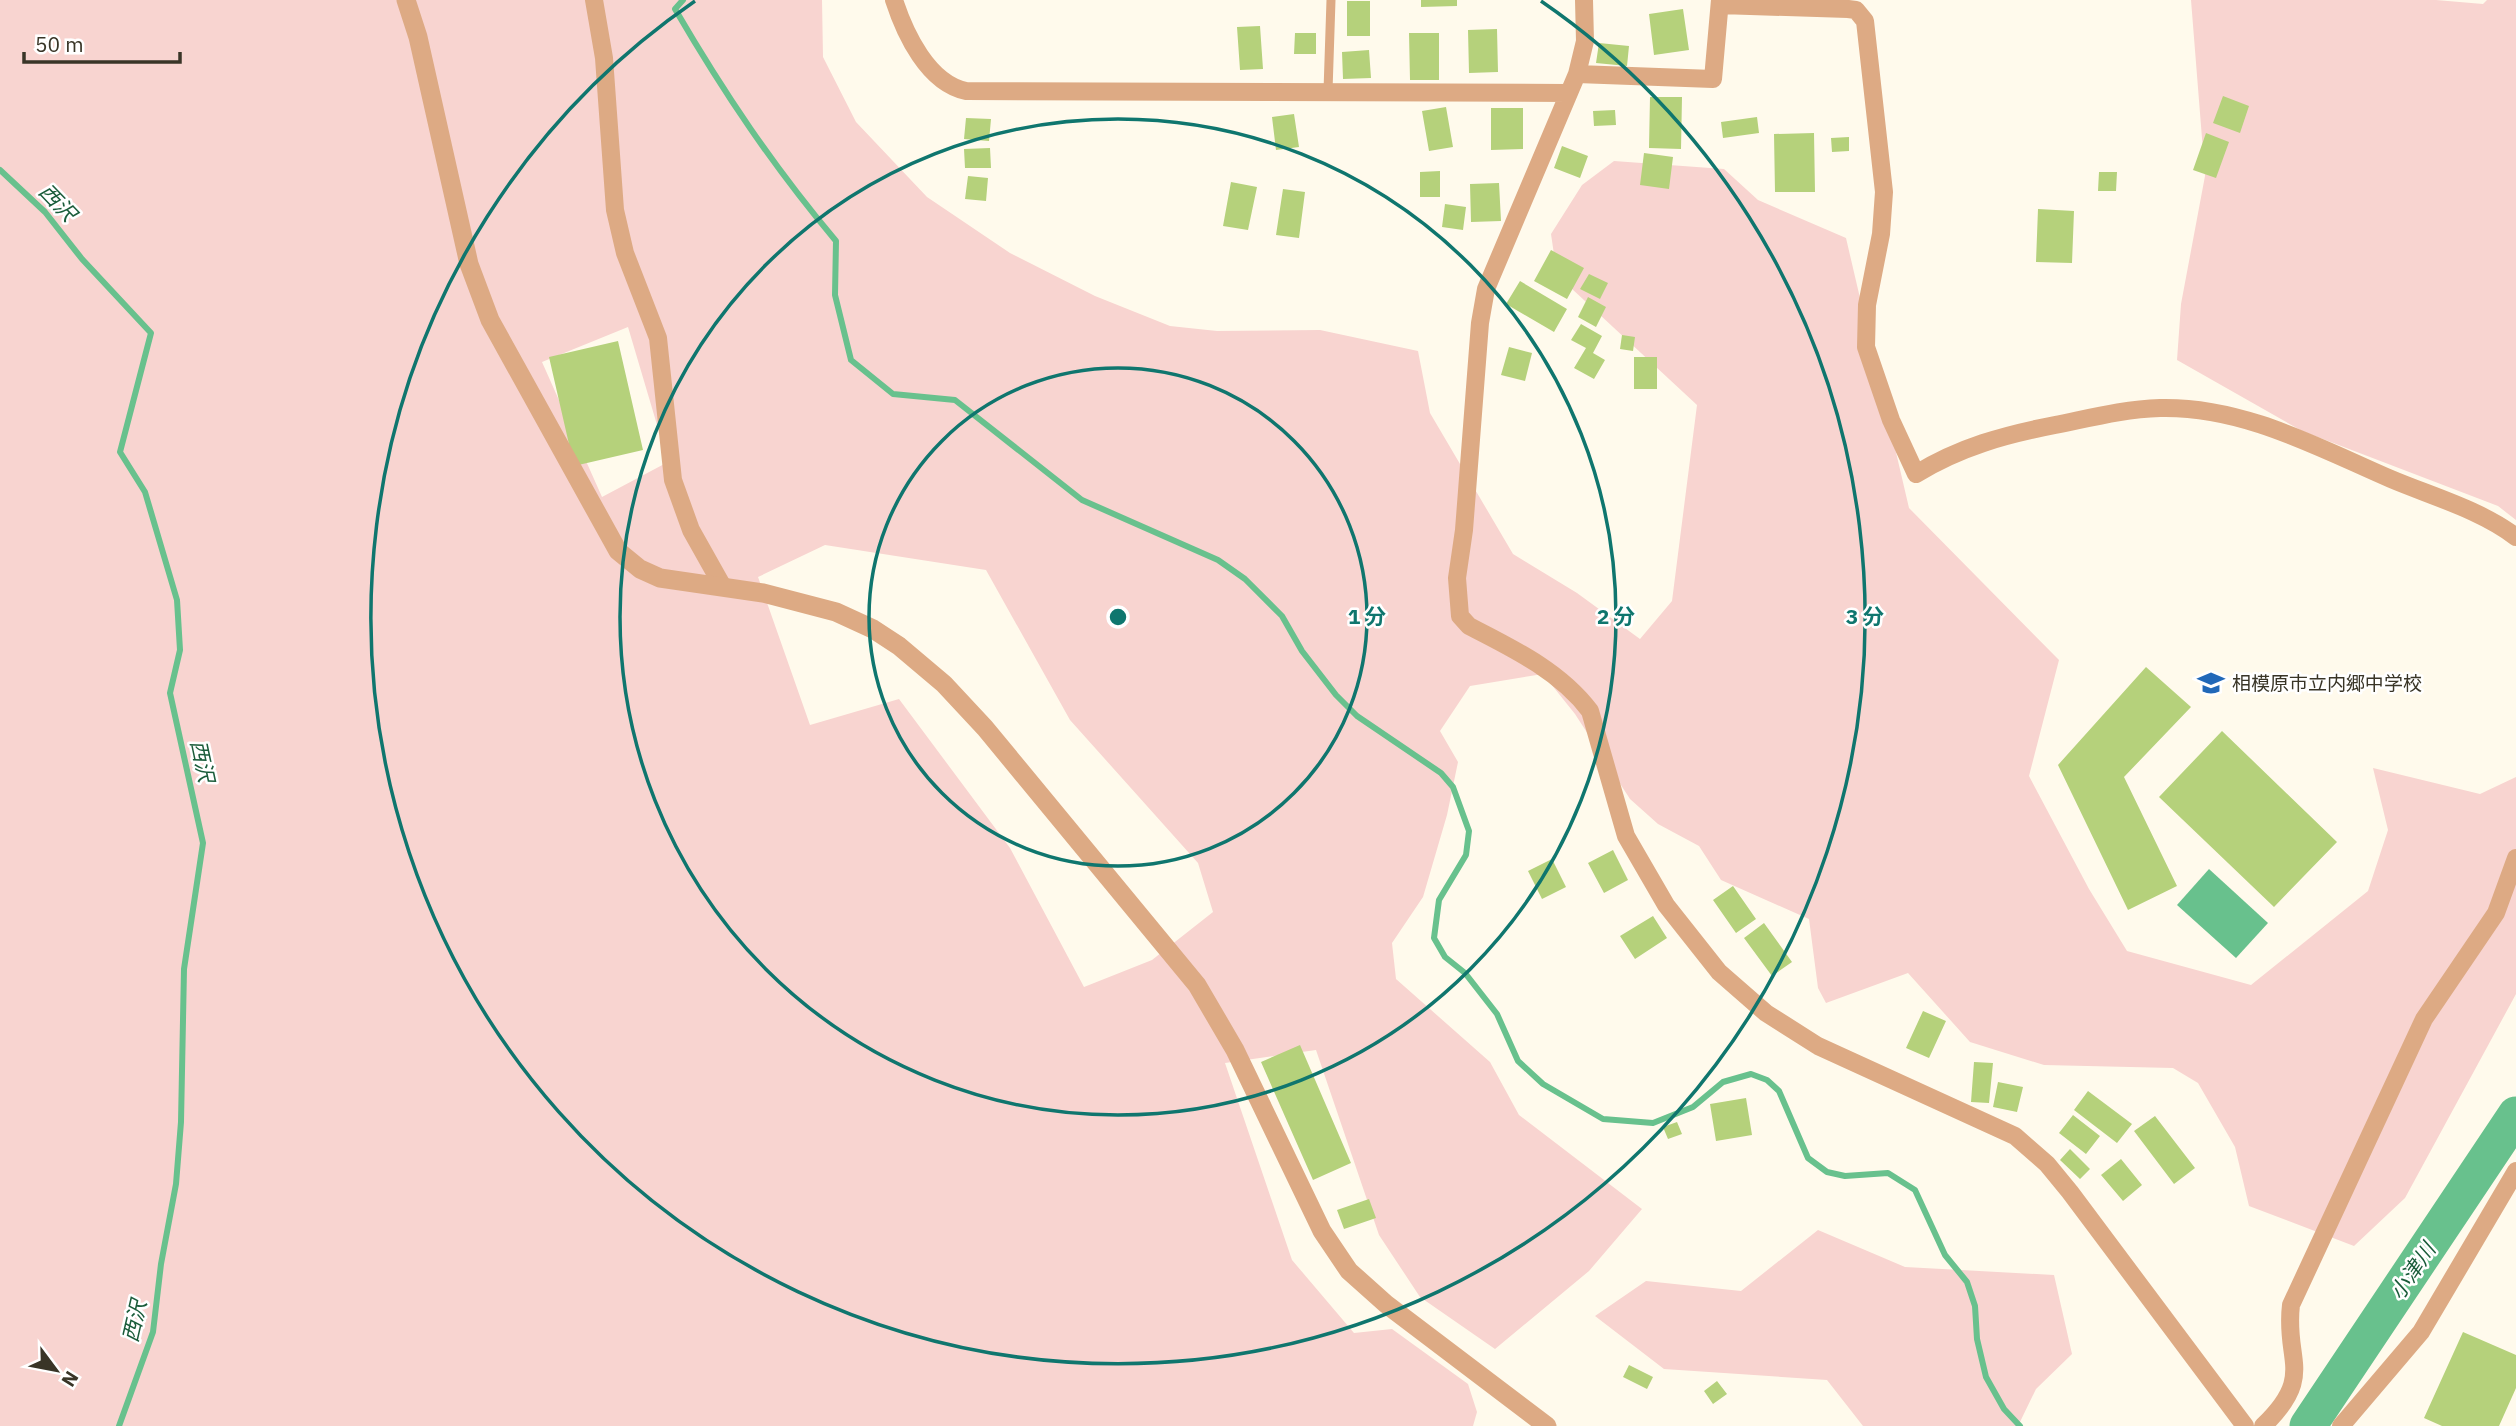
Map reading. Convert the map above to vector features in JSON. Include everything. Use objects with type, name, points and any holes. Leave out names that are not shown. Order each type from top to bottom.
[{"type":"street","points":[[406,0],[418,37],[469,264],[507,354],[618,551],[640,569],[660,578],[816,605],[855,619],[899,646],[944,684],[985,728],[1197,985],[1246,1071],[1316,1220],[1349,1271],[1406,1320],[1547,1426]]},
{"type":"street","points":[[594,0],[604,58],[615,210],[625,253],[658,338],[673,480],[691,530],[723,587]]},
{"type":"street","points":[[894,0],[903,25],[929,67],[947,84],[966,91],[1568,93]]},
{"type":"street","points":[[1584,0],[1584,41],[1577,74],[1517,212],[1483,306],[1457,578],[1460,616],[1469,626],[1554,675],[1575,692],[1590,711],[1631,846],[1666,905],[1719,972],[1766,1013],[1818,1046],[2015,1136],[2032,1149],[2087,1213],[2245,1426]]},
{"type":"street","points":[[1577,74],[1713,79],[1720,3],[1856,10],[1865,21],[1884,192],[1881,234],[1867,304],[1866,347],[1886,409],[1916,474],[1954,452],[1979,443],[2102,415],[2162,408],[2211,411],[2282,432],[2476,516],[2516,537]]},
{"type":"street","points":[[2263,1426],[2284,1401],[2294,1380],[2297,1363],[2290,1332],[2291,1305],[2424,1019],[2496,913],[2516,858]]},
{"type":"street","points":[[2342,1426],[2421,1332],[2516,1171]]},
{"type":"lane","points":[[1328,91],[1331,0]]},
{"type":"shaded area","points":[[0,0],[822,0],[823,57],[856,122],[927,197],[1010,253],[1095,296],[1170,326],[1217,331],[1320,330],[1418,351],[1430,413],[1513,554],[1577,593],[1640,639],[1672,601],[1697,405],[1557,275],[1551,234],[1582,185],[1614,161],[1724,169],[1758,200],[1846,238],[1909,508],[2059,660],[2029,776],[2089,889],[2127,951],[2251,985],[2368,891],[2388,830],[2373,768],[2480,794],[2516,777],[2516,994],[2405,1198],[2354,1246],[2249,1206],[2235,1147],[2198,1083],[2173,1068],[2044,1065],[1970,1042],[1908,973],[1826,1003],[1818,988],[1809,919],[1721,880],[1699,846],[1658,824],[1630,799],[1575,714],[1543,674],[1470,686],[1440,731],[1458,762],[1447,815],[1423,897],[1392,943],[1396,979],[1490,1062],[1519,1115],[1642,1209],[1589,1271],[1495,1349],[1420,1297],[1379,1235],[1316,1050],[1225,1063],[1292,1260],[1354,1333],[1392,1329],[1468,1384],[1477,1412],[1473,1426],[0,1426]],"holes":[[[628,327],[668,462],[602,497],[542,362]],[[825,545],[986,570],[1070,720],[1198,863],[1213,912],[1152,960],[1084,987],[1010,848],[899,699],[810,725],[758,577]]]},
{"type":"shaded area","points":[[2191,0],[2436,0],[2483,4],[2487,0],[2516,0],[2516,520],[2498,506],[2302,431],[2177,360],[2181,304],[2205,176]]},
{"type":"shaded area","points":[[2209,869],[2268,923],[2236,958],[2177,905]]},
{"type":"shaded area","points":[[1818,1230],[1905,1267],[2054,1275],[2072,1354],[2036,1389],[2018,1426],[1863,1426],[1827,1380],[1664,1369],[1595,1316],[1646,1281],[1741,1291]]},
{"type":"building","points":[[1421,0],[1457,0],[1457,6],[1421,7]]},
{"type":"building","points":[[1347,1],[1370,1],[1370,36],[1347,36]]},
{"type":"building","points":[[1683,9],[1689,50],[1654,55],[1649,14]]},
{"type":"building","points":[[1260,26],[1263,69],[1240,70],[1237,27]]},
{"type":"building","points":[[1497,29],[1498,72],[1469,73],[1468,30]]},
{"type":"building","points":[[1295,33],[1316,33],[1316,54],[1294,54]]},
{"type":"building","points":[[1409,33],[1439,33],[1439,80],[1410,80]]},
{"type":"building","points":[[1599,43],[1629,46],[1627,66],[1596,63]]},
{"type":"building","points":[[1369,50],[1371,78],[1343,79],[1342,52]]},
{"type":"building","points":[[2223,96],[2249,106],[2240,133],[2213,123]]},
{"type":"building","points":[[1650,97],[1682,97],[1681,149],[1649,148]]},
{"type":"building","points":[[1446,107],[1453,147],[1429,151],[1422,111]]},
{"type":"building","points":[[1491,108],[1523,108],[1523,149],[1491,150]]},
{"type":"building","points":[[1615,110],[1616,125],[1594,126],[1593,111]]},
{"type":"building","points":[[1294,114],[1299,147],[1276,150],[1272,117]]},
{"type":"building","points":[[1757,117],[1759,133],[1723,138],[1721,122]]},
{"type":"building","points":[[966,118],[991,119],[989,141],[964,139]]},
{"type":"building","points":[[1814,133],[1815,192],[1775,192],[1774,134]]},
{"type":"building","points":[[2206,133],[2229,142],[2216,178],[2193,170]]},
{"type":"building","points":[[1849,137],[1849,151],[1832,152],[1831,138]]},
{"type":"building","points":[[1562,146],[1588,156],[1580,178],[1554,168]]},
{"type":"building","points":[[990,148],[991,168],[965,168],[964,149]]},
{"type":"building","points":[[1644,153],[1673,157],[1669,189],[1640,185]]},
{"type":"building","points":[[1440,171],[1440,197],[1420,197],[1420,172]]},
{"type":"building","points":[[2099,172],[2117,172],[2116,191],[2098,191]]},
{"type":"building","points":[[968,176],[988,178],[986,201],[965,199]]},
{"type":"building","points":[[1231,182],[1257,187],[1248,230],[1223,226]]},
{"type":"building","points":[[1499,183],[1501,221],[1471,222],[1470,184]]},
{"type":"building","points":[[1283,189],[1305,192],[1299,238],[1276,235]]},
{"type":"building","points":[[1445,204],[1466,207],[1463,230],[1442,227]]},
{"type":"building","points":[[2038,209],[2074,211],[2072,263],[2036,262]]},
{"type":"building","points":[[1551,250],[1584,268],[1567,299],[1534,281]]},
{"type":"building","points":[[1589,274],[1608,283],[1600,299],[1580,289]]},
{"type":"building","points":[[1520,281],[1567,309],[1554,332],[1506,304]]},
{"type":"building","points":[[1588,297],[1606,307],[1596,327],[1578,317]]},
{"type":"building","points":[[1581,324],[1602,336],[1593,353],[1605,360],[1594,379],[1574,368],[1586,348],[1571,340]]},
{"type":"building","points":[[1622,335],[1635,337],[1633,351],[1620,349]]},
{"type":"building","points":[[618,341],[643,450],[574,466],[549,357]]},
{"type":"building","points":[[1509,347],[1532,353],[1525,381],[1501,375]]},
{"type":"building","points":[[1634,357],[1657,357],[1657,389],[1634,389]]},
{"type":"building","points":[[2146,667],[2191,707],[2124,777],[2177,886],[2128,910],[2058,765]]},
{"type":"building","points":[[2222,731],[2337,842],[2274,907],[2159,797]]},
{"type":"building","points":[[1613,850],[1628,880],[1604,893],[1588,863]]},
{"type":"building","points":[[1552,859],[1566,887],[1542,899],[1528,871]]},
{"type":"building","points":[[1733,886],[1756,919],[1736,933],[1713,900]]},
{"type":"building","points":[[1653,916],[1667,938],[1635,959],[1620,936]]},
{"type":"building","points":[[1764,923],[1792,962],[1772,976],[1744,938]]},
{"type":"building","points":[[1923,1011],[1946,1021],[1929,1058],[1906,1048]]},
{"type":"building","points":[[1300,1045],[1351,1163],[1313,1180],[1261,1062]]},
{"type":"building","points":[[1974,1062],[1993,1063],[1989,1103],[1971,1102]]},
{"type":"building","points":[[1998,1082],[2023,1087],[2017,1112],[1993,1107]]},
{"type":"building","points":[[2088,1091],[2132,1124],[2117,1143],[2074,1110]]},
{"type":"building","points":[[1746,1098],[1752,1135],[1716,1141],[1710,1104]]},
{"type":"building","points":[[2073,1115],[2100,1136],[2086,1154],[2059,1133]]},
{"type":"building","points":[[2155,1116],[2195,1168],[2174,1184],[2134,1131]]},
{"type":"building","points":[[1677,1122],[1682,1134],[1668,1139],[1663,1127]]},
{"type":"building","points":[[2070,1149],[2090,1169],[2080,1179],[2060,1160]]},
{"type":"building","points":[[2121,1159],[2142,1185],[2123,1201],[2101,1175]]},
{"type":"building","points":[[1369,1199],[1376,1218],[1344,1229],[1337,1210]]},
{"type":"building","points":[[2463,1332],[2516,1355],[2516,1388],[2499,1426],[2442,1426],[2424,1418]]},
{"type":"building","points":[[1629,1365],[1653,1377],[1647,1389],[1623,1377]]},
{"type":"building","points":[[1717,1381],[1727,1394],[1713,1404],[1704,1391]]},
{"type":"waterway","points":[[683,0],[675,9],[712,70],[770,157],[836,241],[835,295],[851,360],[893,394],[955,400],[1082,500],[1218,560],[1245,579],[1282,616],[1302,651],[1336,695],[1357,716],[1441,773],[1453,787],[1469,831],[1466,855],[1439,900],[1434,938],[1445,957],[1465,973],[1497,1014],[1518,1061],[1543,1084],[1603,1119],[1653,1123],[1693,1107],[1723,1082],[1751,1074],[1767,1080],[1779,1091],[1808,1158],[1827,1172],[1845,1176],[1888,1173],[1915,1190],[1945,1255],[1967,1282],[1975,1306],[1977,1339],[1986,1377],[2004,1409],[2020,1426]]},
{"type":"waterway","name":"西沢","points":[[0,170],[45,212],[82,259],[151,333],[120,452],[145,492],[177,600],[180,650],[170,693],[203,843],[184,969],[181,1122],[176,1184],[161,1264],[153,1332],[119,1426]]},
{"type":"waterway","name":"小津川","points":[[2308,1426],[2516,1115]]},
{"type":"place","name":"相模原市立内郷中学校","points":[[2211,683]]}]
